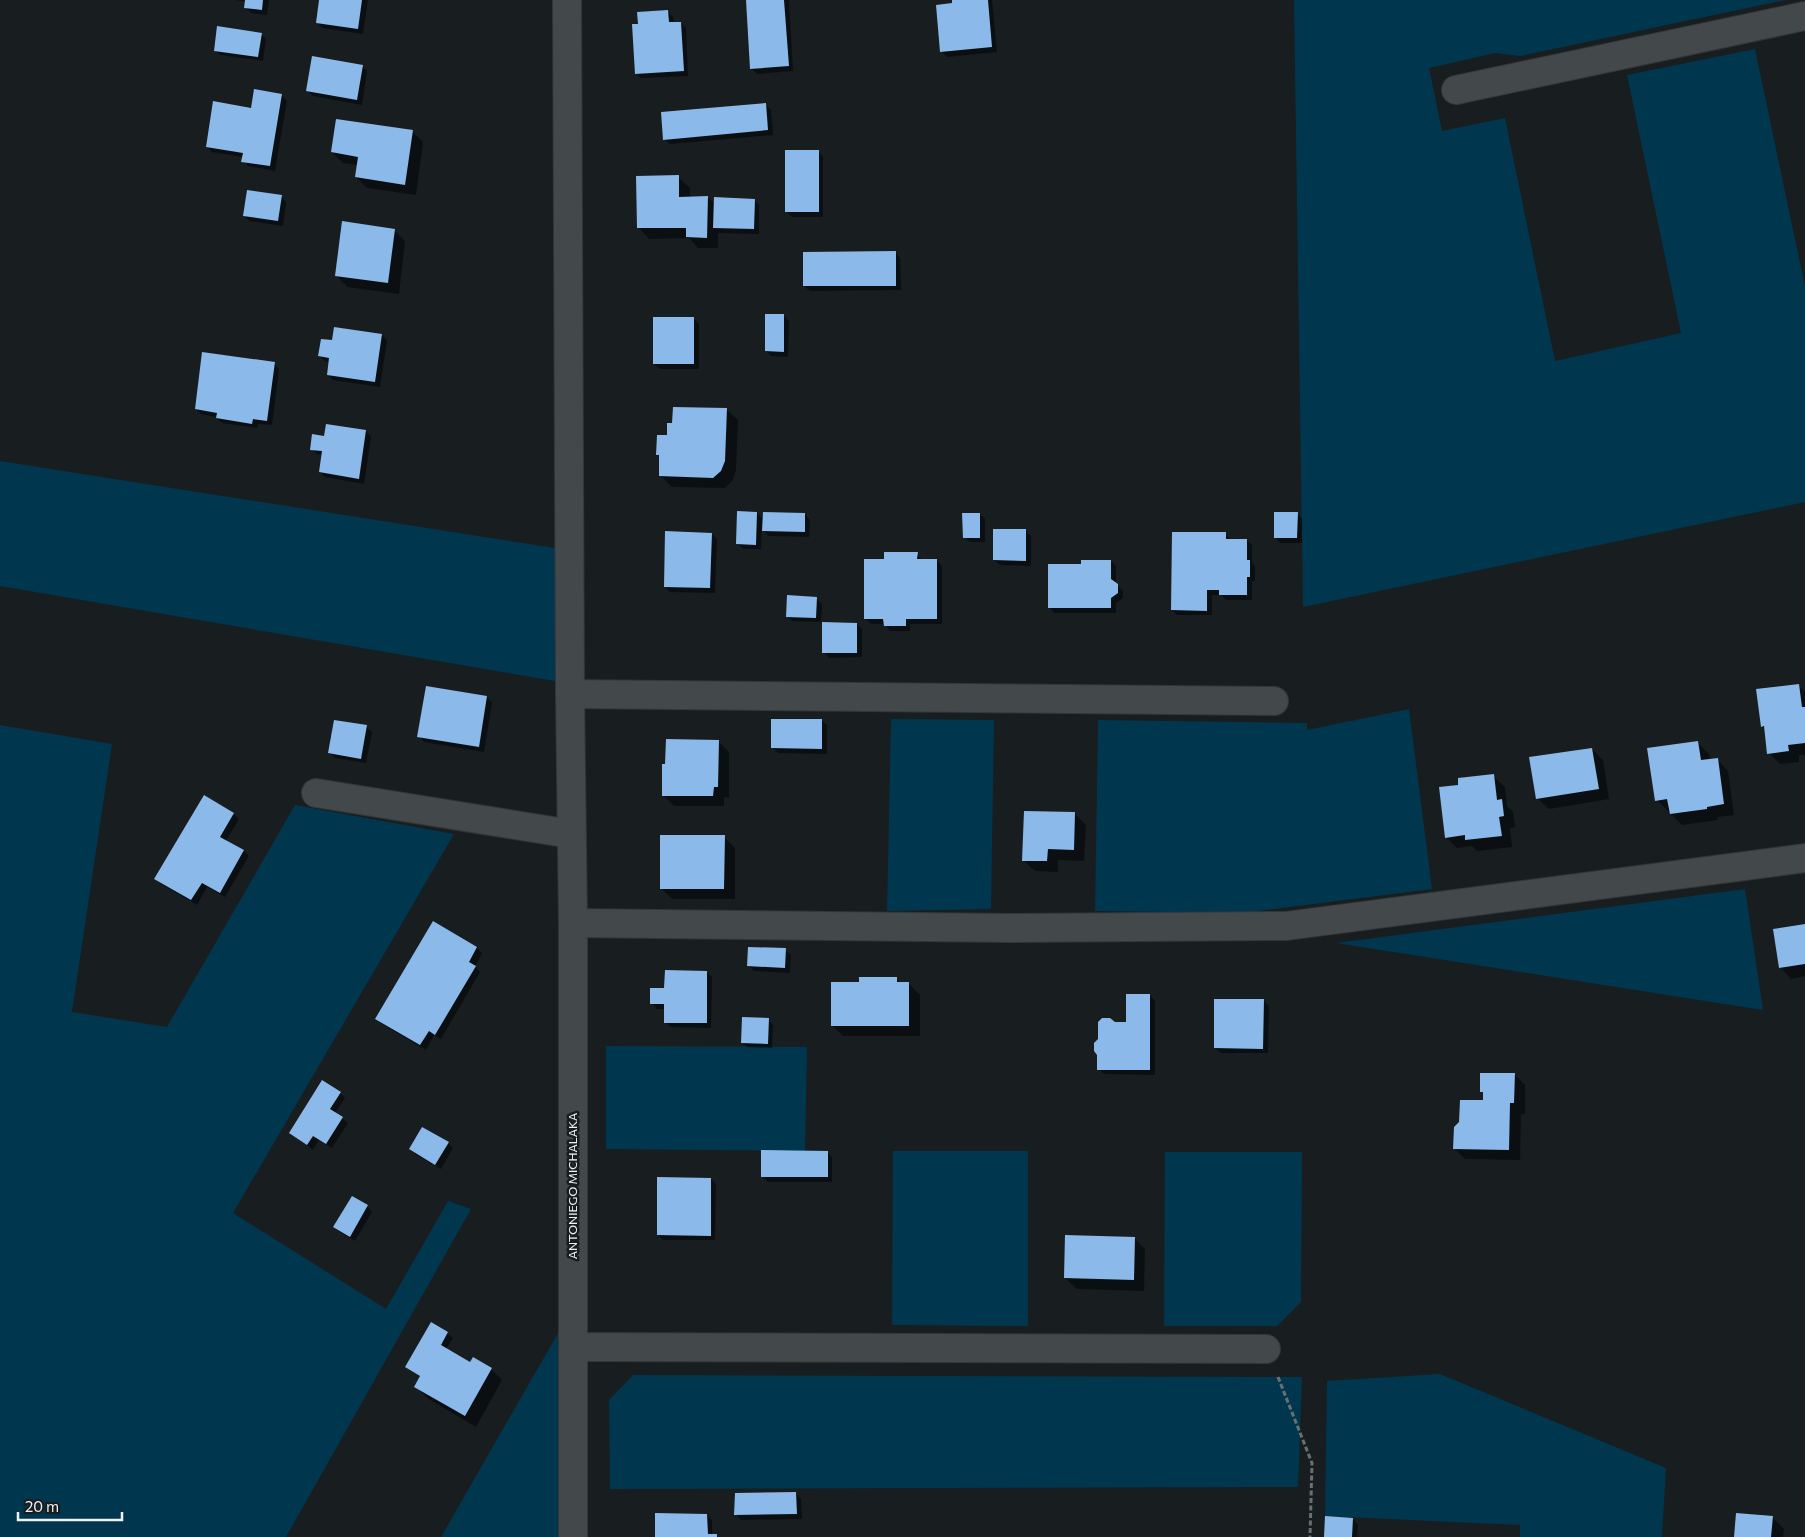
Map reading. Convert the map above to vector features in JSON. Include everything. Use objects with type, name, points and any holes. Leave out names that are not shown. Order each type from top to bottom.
[{"type":"street","name":"ANTONIEGO MICHALAKA","points":[[567,0],[573,1537]]},
{"type":"street","points":[[1456,90],[1805,16]]},
{"type":"street","points":[[570,694],[1274,701]]},
{"type":"street","points":[[316,794],[571,834]]},
{"type":"street","points":[[572,923],[1010,928],[1286,926],[1805,858]]},
{"type":"street","points":[[573,1347],[1266,1349]]},
{"type":"path","points":[[1266,1349],[1312,1463],[1310,1537]]},
{"type":"shaded area","points":[[1294,0],[1785,0],[1520,56],[1495,53],[1429,68],[1442,131],[1505,118],[1555,361],[1681,333],[1627,75],[1755,49],[1805,287],[1805,502],[1303,607]]},
{"type":"shaded area","points":[[0,461],[555,548],[555,681],[0,586]]},
{"type":"shaded area","points":[[1409,709],[1432,889],[1242,913],[1095,911],[1098,720],[1307,723],[1307,730]]},
{"type":"shaded area","points":[[891,719],[994,720],[991,909],[887,911]]},
{"type":"shaded area","points":[[0,725],[112,744],[72,1012],[167,1027],[295,805],[454,834],[233,1213],[386,1309],[448,1201],[471,1209],[286,1537],[0,1537]]},
{"type":"shaded area","points":[[1745,889],[1763,1010],[1336,943]]},
{"type":"shaded area","points":[[606,1046],[807,1047],[805,1151],[606,1149]]},
{"type":"shaded area","points":[[893,1151],[1028,1151],[1028,1326],[892,1325]]},
{"type":"shaded area","points":[[1165,1152],[1302,1152],[1301,1302],[1277,1326],[1164,1326]]},
{"type":"shaded area","points":[[561,1329],[561,1537],[441,1537],[557,1335]]},
{"type":"shaded area","points":[[1440,1374],[1666,1468],[1662,1537],[1520,1537],[1520,1525],[1325,1516],[1327,1381]]},
{"type":"shaded area","points":[[633,1375],[1302,1377],[1298,1487],[610,1489],[609,1400]]},
{"type":"building","points":[[245,0],[263,0],[262,10],[244,8]]},
{"type":"building","points":[[319,0],[362,0],[358,29],[316,23]]},
{"type":"building","points":[[746,0],[784,0],[789,66],[750,69]]},
{"type":"building","points":[[952,0],[988,0],[992,47],[940,52],[936,5],[952,3]]},
{"type":"building","points":[[668,10],[669,22],[681,22],[684,71],[635,74],[632,24],[638,24],[637,12]]},
{"type":"building","points":[[217,26],[262,33],[258,57],[214,51]]},
{"type":"building","points":[[312,56],[363,65],[357,100],[306,91]]},
{"type":"building","points":[[254,89],[282,94],[270,166],[241,162],[243,153],[206,147],[213,101],[251,108]]},
{"type":"building","points":[[766,103],[768,130],[663,140],[661,112]]},
{"type":"building","points":[[336,119],[413,130],[405,185],[355,177],[358,157],[331,152]]},
{"type":"building","points":[[785,150],[819,150],[819,212],[785,212]]},
{"type":"building","points":[[679,175],[679,197],[708,196],[707,238],[686,237],[686,228],[637,228],[636,176]]},
{"type":"building","points":[[247,190],[282,195],[278,221],[243,216]]},
{"type":"building","points":[[714,197],[755,199],[754,229],[713,228]]},
{"type":"building","points":[[342,221],[395,229],[388,283],[335,276]]},
{"type":"building","points":[[896,251],[896,286],[803,286],[803,252]]},
{"type":"building","points":[[765,314],[784,314],[784,352],[765,351]]},
{"type":"building","points":[[653,317],[694,317],[694,364],[653,364]]},
{"type":"building","points":[[334,327],[382,334],[375,382],[327,375],[329,358],[318,356],[321,339],[332,340]]},
{"type":"building","points":[[202,352],[275,362],[267,421],[253,419],[252,424],[216,418],[217,413],[195,409]]},
{"type":"building","points":[[673,407],[727,408],[725,461],[721,471],[713,478],[659,476],[659,455],[656,455],[657,435],[667,435],[667,423],[672,423]]},
{"type":"building","points":[[326,424],[366,430],[359,479],[319,472],[322,451],[310,450],[312,434],[324,436]]},
{"type":"building","points":[[737,511],[757,512],[756,545],[736,544]]},
{"type":"building","points":[[763,512],[805,513],[805,532],[762,531]]},
{"type":"building","points":[[1274,512],[1298,512],[1297,538],[1274,538]]},
{"type":"building","points":[[962,513],[980,513],[980,538],[963,538]]},
{"type":"building","points":[[993,529],[1026,529],[1026,561],[993,560]]},
{"type":"building","points":[[665,531],[712,533],[710,588],[664,587]]},
{"type":"building","points":[[1172,532],[1226,532],[1226,539],[1247,539],[1247,560],[1250,560],[1250,577],[1247,577],[1247,595],[1219,595],[1219,590],[1207,590],[1207,611],[1171,610]]},
{"type":"building","points":[[884,552],[918,552],[917,559],[937,559],[937,619],[906,619],[906,626],[884,626],[883,619],[864,619],[864,559],[884,559]]},
{"type":"building","points":[[1081,560],[1111,560],[1111,579],[1118,584],[1118,593],[1111,598],[1111,608],[1048,608],[1048,564],[1081,564]]},
{"type":"building","points":[[787,595],[817,597],[816,618],[786,617]]},
{"type":"building","points":[[822,622],[857,623],[857,653],[822,653]]},
{"type":"building","points":[[1799,684],[1802,707],[1805,707],[1805,743],[1788,745],[1789,751],[1767,754],[1764,726],[1761,727],[1756,689]]},
{"type":"building","points":[[426,686],[487,696],[479,747],[417,737]]},
{"type":"building","points":[[771,719],[822,719],[822,749],[771,748]]},
{"type":"building","points":[[334,720],[367,725],[361,759],[328,753]]},
{"type":"building","points":[[666,739],[719,740],[718,787],[714,787],[713,796],[662,796],[662,764],[665,764]]},
{"type":"building","points":[[1698,741],[1701,760],[1718,758],[1724,804],[1707,807],[1707,809],[1670,814],[1667,799],[1655,801],[1647,748]]},
{"type":"building","points":[[1592,748],[1599,789],[1536,799],[1529,757]]},
{"type":"building","points":[[1494,774],[1497,800],[1502,799],[1504,816],[1499,817],[1502,836],[1465,840],[1465,835],[1445,838],[1439,787],[1458,785],[1458,778]]},
{"type":"building","points":[[204,795],[234,813],[220,837],[244,850],[220,893],[202,883],[191,900],[154,879]]},
{"type":"building","points":[[1024,811],[1075,812],[1074,850],[1048,849],[1047,861],[1022,861]]},
{"type":"building","points":[[660,835],[725,835],[724,889],[660,889]]},
{"type":"building","points":[[433,921],[477,947],[469,962],[476,966],[435,1035],[429,1031],[420,1045],[375,1019]]},
{"type":"building","points":[[1805,924],[1805,964],[1779,968],[1773,929]]},
{"type":"building","points":[[748,947],[786,948],[785,968],[747,966]]},
{"type":"building","points":[[665,970],[707,971],[707,1023],[664,1023],[664,1004],[650,1004],[650,988],[664,988]]},
{"type":"building","points":[[859,977],[897,977],[897,982],[909,982],[909,1026],[831,1026],[831,982],[859,982]]},
{"type":"building","points":[[1126,994],[1150,994],[1150,1070],[1097,1070],[1097,1055],[1094,1051],[1094,1043],[1098,1039],[1098,1022],[1102,1018],[1110,1018],[1115,1022],[1126,1022]]},
{"type":"building","points":[[1214,999],[1264,999],[1263,1049],[1214,1048]]},
{"type":"building","points":[[742,1017],[769,1018],[768,1044],[741,1043]]},
{"type":"building","points":[[1480,1073],[1515,1073],[1514,1103],[1510,1103],[1509,1150],[1453,1149],[1454,1127],[1459,1122],[1460,1100],[1483,1100],[1483,1092],[1480,1092]]},
{"type":"building","points":[[322,1080],[341,1092],[330,1109],[343,1117],[326,1144],[313,1136],[307,1145],[289,1133]]},
{"type":"building","points":[[422,1127],[449,1142],[435,1165],[409,1149]]},
{"type":"building","points":[[761,1150],[828,1151],[828,1177],[761,1177]]},
{"type":"building","points":[[657,1177],[711,1178],[711,1236],[657,1235]]},
{"type":"building","points":[[352,1196],[368,1205],[350,1237],[333,1227]]},
{"type":"building","points":[[1065,1235],[1135,1237],[1134,1280],[1064,1278]]},
{"type":"building","points":[[431,1322],[448,1332],[441,1345],[470,1362],[473,1357],[492,1368],[465,1416],[414,1387],[420,1376],[405,1367]]},
{"type":"building","points":[[796,1492],[797,1514],[734,1515],[735,1493]]},
{"type":"building","points":[[655,1513],[707,1514],[708,1534],[717,1534],[717,1537],[655,1537]]},
{"type":"building","points":[[1736,1513],[1773,1516],[1771,1537],[1734,1537]]},
{"type":"building","points":[[1325,1516],[1353,1518],[1352,1537],[1324,1537]]}]
